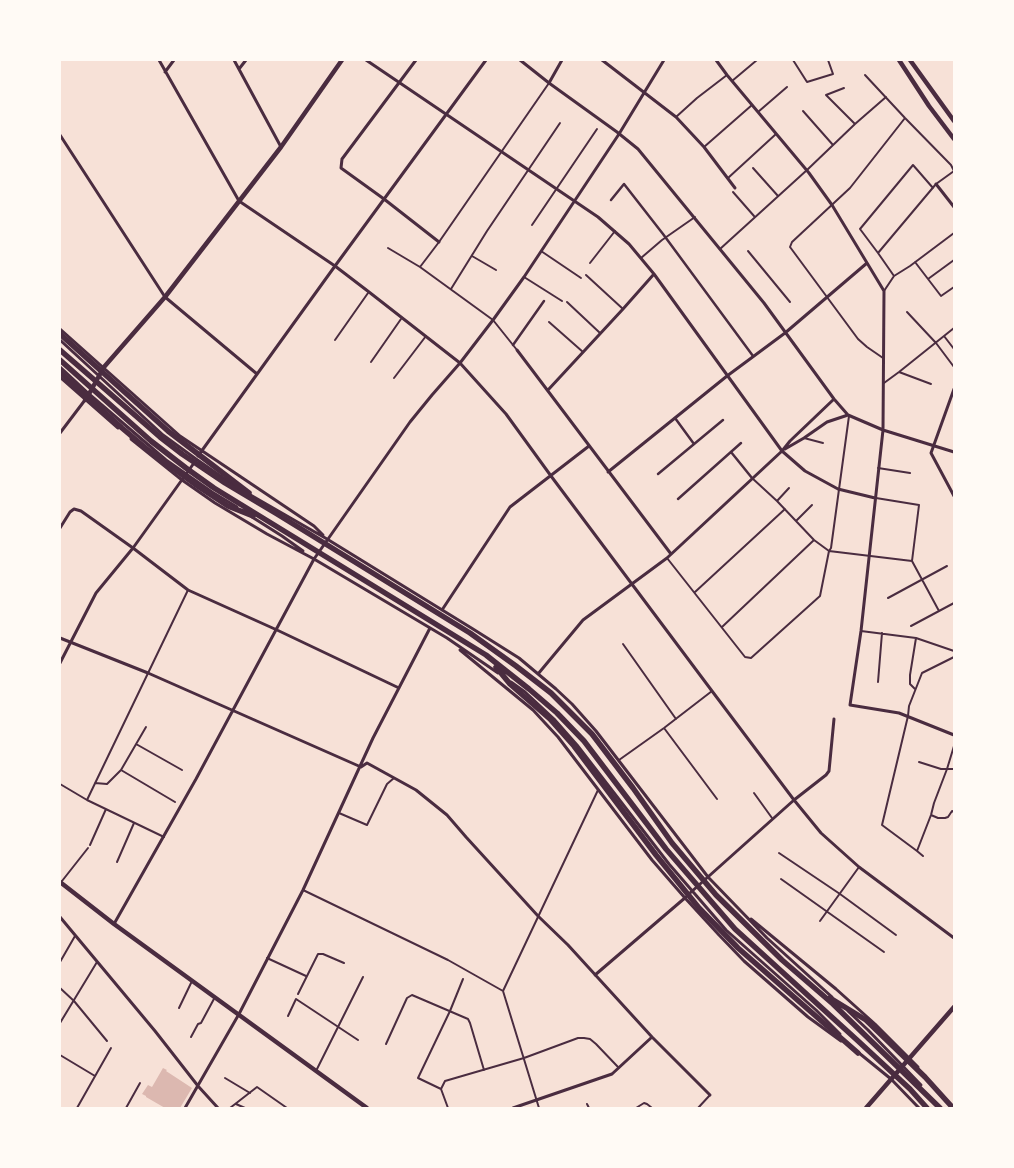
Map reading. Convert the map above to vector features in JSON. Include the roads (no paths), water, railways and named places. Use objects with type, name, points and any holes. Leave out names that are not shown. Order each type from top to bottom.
[{"type":"highway","points":[[60,334],[168,431],[278,514]]},
{"type":"highway","points":[[60,350],[182,454],[225,483],[470,633],[551,693],[592,734],[672,844],[716,895],[782,960],[940,1108]]},
{"type":"highway","points":[[60,360],[151,442],[214,488],[486,656],[557,713],[584,741],[666,849],[735,929],[877,1058],[927,1108]]},
{"type":"highway","points":[[60,372],[122,428],[181,475],[228,506],[271,524]]},
{"type":"highway","points":[[486,656],[510,684],[550,719],[574,746],[656,855],[699,908],[738,948],[858,1053]]},
{"type":"highway","points":[[815,989],[866,1020],[954,1107]]},
{"type":"street","points":[[159,60],[239,201],[335,266],[460,363],[506,414],[712,691],[821,833],[859,867],[954,938]]},
{"type":"street","points":[[165,72],[174,60]]},
{"type":"street","points":[[234,60],[281,147]]},
{"type":"street","points":[[239,69],[246,60]]},
{"type":"street","points":[[60,433],[89,394],[104,367],[165,297],[281,147],[342,60]]},
{"type":"street","points":[[366,60],[598,216],[629,244],[654,274],[782,451],[805,471],[838,489],[876,498]]},
{"type":"street","points":[[416,60],[342,159],[341,168],[439,242]]},
{"type":"street","points":[[60,664],[96,593],[182,480],[335,266],[486,60]]},
{"type":"street","points":[[520,60],[638,149],[764,303],[834,399],[848,415],[883,430],[954,452]]},
{"type":"street","points":[[549,83],[562,60]]},
{"type":"street","points":[[602,60],[676,117],[704,147],[728,178],[734,190]]},
{"type":"street","points":[[114,924],[233,712],[314,559],[410,422],[460,363],[524,277],[619,134],[664,60]]},
{"type":"street","points":[[716,60],[727,76],[807,170],[832,205],[884,291],[883,430],[861,631],[850,705],[899,713],[954,735]]},
{"type":"street","points":[[899,60],[929,106],[954,139]]},
{"type":"street","points":[[910,60],[954,121]]},
{"type":"street","points":[[60,135],[165,297],[258,374]]},
{"type":"street","points":[[60,144],[64,140]]},
{"type":"street","points":[[611,200],[624,184],[754,357]]},
{"type":"street","points":[[936,184],[954,206]]},
{"type":"street","points":[[608,472],[727,376],[785,333],[867,263]]},
{"type":"street","points":[[548,390],[654,274]]},
{"type":"street","points":[[513,345],[544,301]]},
{"type":"street","points":[[60,328],[180,436],[314,526],[327,539]]},
{"type":"street","points":[[60,340],[163,435],[196,460],[227,481],[327,539],[519,658],[538,674],[572,704],[596,731],[708,877],[767,938],[868,1030],[940,1108]]},
{"type":"street","points":[[517,350],[671,554]]},
{"type":"street","points":[[60,367],[149,446],[186,474],[314,559]]},
{"type":"street","points":[[60,377],[147,453],[215,503],[430,628],[525,692],[554,719],[577,745],[692,892],[726,930],[816,1010],[858,1053]]},
{"type":"street","points":[[954,389],[931,453],[954,496]]},
{"type":"street","points":[[538,674],[583,620],[667,558],[782,451],[834,399]]},
{"type":"street","points":[[782,451],[826,422],[848,415]]},
{"type":"street","points":[[675,418],[694,444]]},
{"type":"street","points":[[658,474],[723,420]]},
{"type":"street","points":[[678,499],[741,443]]},
{"type":"street","points":[[442,610],[510,507],[589,446]]},
{"type":"street","points":[[731,452],[752,478]]},
{"type":"street","points":[[60,528],[70,512],[74,510],[81,511],[188,590],[399,688]]},
{"type":"street","points":[[185,1108],[239,1014],[303,890],[373,738],[430,628]]},
{"type":"street","points":[[60,638],[148,673],[233,712],[361,766],[367,763],[416,790],[447,815],[538,916],[710,1096]]},
{"type":"street","points":[[446,638],[533,710],[558,737],[652,860],[719,936],[744,961],[808,1017],[890,1079],[919,1108]]},
{"type":"street","points":[[595,975],[692,892],[794,800],[826,775],[829,771],[834,719]]},
{"type":"street","points":[[60,882],[114,924],[367,1108]]},
{"type":"street","points":[[737,908],[836,989],[910,1058],[954,1107]]},
{"type":"street","points":[[60,917],[218,1108]]},
{"type":"street","points":[[866,1108],[954,1007]]},
{"type":"street","points":[[513,1108],[612,1074],[652,1037]]},
{"type":"lane","points":[[732,81],[757,60]]},
{"type":"lane","points":[[793,60],[807,82],[833,74],[828,60]]},
{"type":"lane","points":[[865,75],[951,165],[954,171],[936,184],[878,253]]},
{"type":"lane","points":[[676,117],[697,98],[727,76]]},
{"type":"lane","points":[[420,268],[549,83]]},
{"type":"lane","points":[[758,112],[787,87]]},
{"type":"lane","points":[[844,88],[826,95],[855,124]]},
{"type":"lane","points":[[720,249],[886,97]]},
{"type":"lane","points":[[704,147],[752,105]]},
{"type":"lane","points":[[803,111],[833,145]]},
{"type":"lane","points":[[884,358],[858,339],[790,248],[792,242],[850,188],[905,118]]},
{"type":"lane","points":[[451,289],[528,169],[560,123]]},
{"type":"lane","points":[[532,224],[597,129]]},
{"type":"lane","points":[[728,178],[776,134]]},
{"type":"lane","points":[[894,276],[860,230],[913,165],[933,188]]},
{"type":"lane","points":[[753,168],[778,196]]},
{"type":"lane","points":[[734,190],[755,217]]},
{"type":"lane","points":[[641,258],[662,240],[695,217]]},
{"type":"lane","points":[[590,263],[615,231]]},
{"type":"lane","points":[[884,291],[894,276],[954,232]]},
{"type":"lane","points":[[388,248],[451,289],[493,320],[517,350]]},
{"type":"lane","points":[[541,251],[581,278]]},
{"type":"lane","points":[[748,251],[790,302]]},
{"type":"lane","points":[[472,256],[496,270]]},
{"type":"lane","points":[[928,279],[954,260]]},
{"type":"lane","points":[[915,262],[941,296],[954,287]]},
{"type":"lane","points":[[586,276],[623,309]]},
{"type":"lane","points":[[524,277],[562,301]]},
{"type":"lane","points":[[336,340],[369,292]]},
{"type":"lane","points":[[567,302],[600,333]]},
{"type":"lane","points":[[907,312],[936,343],[954,367]]},
{"type":"lane","points":[[371,362],[402,317]]},
{"type":"lane","points":[[549,322],[583,353]]},
{"type":"lane","points":[[882,384],[954,328]]},
{"type":"lane","points":[[394,378],[426,336]]},
{"type":"lane","points":[[944,336],[954,349]]},
{"type":"lane","points":[[899,372],[931,384]]},
{"type":"lane","points":[[667,558],[745,657],[750,658],[820,596],[831,548],[848,415]]},
{"type":"lane","points":[[804,438],[823,443]]},
{"type":"lane","points":[[878,468],[910,473]]},
{"type":"lane","points":[[752,478],[814,540],[829,551],[912,561]]},
{"type":"lane","points":[[777,501],[790,488]]},
{"type":"lane","points":[[876,498],[919,505],[912,561],[939,611]]},
{"type":"lane","points":[[796,521],[812,505]]},
{"type":"lane","points":[[694,592],[785,510]]},
{"type":"lane","points":[[722,627],[814,540]]},
{"type":"lane","points":[[888,598],[947,566]]},
{"type":"lane","points":[[87,800],[188,590]]},
{"type":"lane","points":[[911,626],[954,603]]},
{"type":"lane","points":[[861,631],[916,638],[954,651]]},
{"type":"lane","points":[[878,682],[882,634]]},
{"type":"lane","points":[[916,638],[910,675],[910,684],[916,689]]},
{"type":"lane","points":[[623,644],[676,719]]},
{"type":"lane","points":[[923,856],[882,825],[909,706],[922,674],[954,657]]},
{"type":"lane","points":[[619,760],[712,691]]},
{"type":"lane","points":[[95,784],[107,784],[121,770],[146,727]]},
{"type":"lane","points":[[664,728],[717,799]]},
{"type":"lane","points":[[136,744],[182,770]]},
{"type":"lane","points":[[917,851],[932,815],[934,803],[954,746]]},
{"type":"lane","points":[[919,762],[941,769],[954,768]]},
{"type":"lane","points":[[121,770],[175,802]]},
{"type":"lane","points":[[339,812],[367,825],[388,784],[394,778]]},
{"type":"lane","points":[[60,784],[87,800],[164,837]]},
{"type":"lane","points":[[539,1108],[503,991],[598,790]]},
{"type":"lane","points":[[754,793],[773,820]]},
{"type":"lane","points":[[60,882],[89,846],[106,809]]},
{"type":"lane","points":[[932,815],[938,818],[945,818],[952,811],[954,812]]},
{"type":"lane","points":[[117,862],[135,823]]},
{"type":"lane","points":[[779,853],[896,935]]},
{"type":"lane","points":[[820,921],[859,867]]},
{"type":"lane","points":[[781,879],[884,952]]},
{"type":"lane","points":[[303,890],[448,960],[503,991]]},
{"type":"lane","points":[[60,962],[75,936]]},
{"type":"lane","points":[[298,994],[318,954],[324,954],[344,963]]},
{"type":"lane","points":[[267,958],[307,976]]},
{"type":"lane","points":[[60,1023],[97,962]]},
{"type":"lane","points":[[316,1071],[363,977]]},
{"type":"lane","points":[[448,1108],[441,1088],[418,1078],[463,979]]},
{"type":"lane","points":[[179,1008],[193,981]]},
{"type":"lane","points":[[60,988],[74,1001],[107,1041]]},
{"type":"lane","points":[[386,1044],[407,998],[415,996],[468,1019],[484,1070]]},
{"type":"lane","points":[[191,1037],[216,997]]},
{"type":"lane","points":[[288,1016],[296,999],[358,1040]]},
{"type":"lane","points":[[441,1088],[445,1082],[524,1058],[578,1038],[590,1039],[619,1068]]},
{"type":"lane","points":[[77,1108],[111,1048]]},
{"type":"lane","points":[[60,1055],[95,1076]]},
{"type":"lane","points":[[225,1078],[250,1093]]},
{"type":"lane","points":[[126,1108],[140,1083]]},
{"type":"lane","points":[[230,1108],[257,1087],[287,1108]]},
{"type":"lane","points":[[698,1108],[710,1096]]},
{"type":"lane","points":[[636,1108],[644,1103],[652,1108]]},
{"type":"lane","points":[[236,1104],[244,1108]]},
{"type":"lane","points":[[587,1104],[589,1108]]}]
